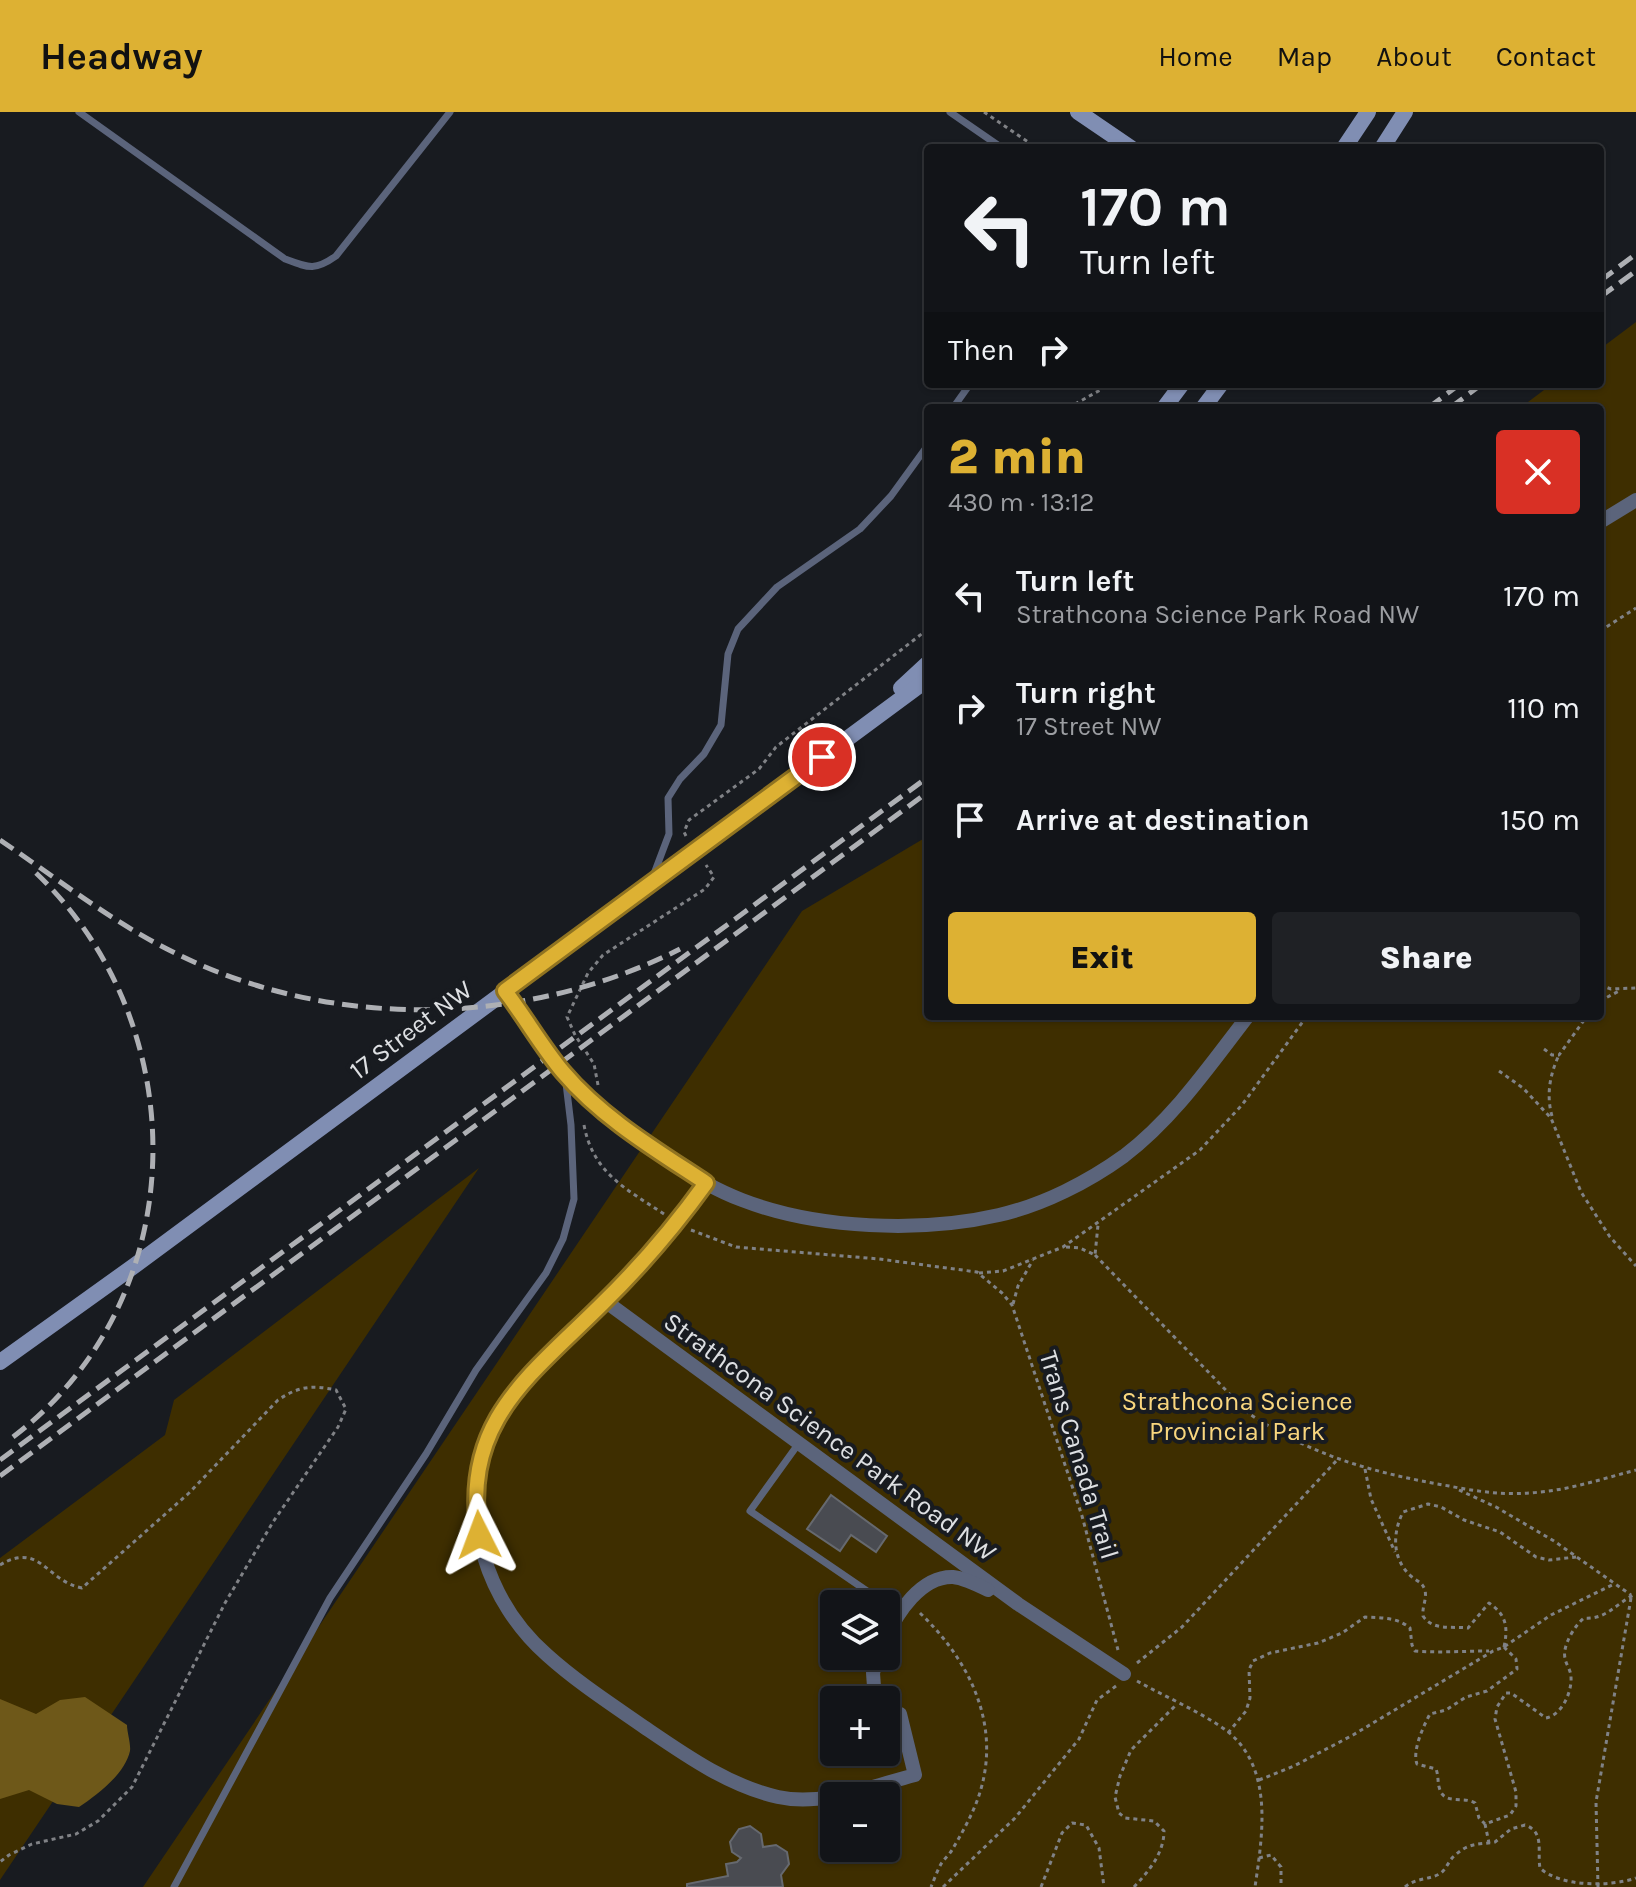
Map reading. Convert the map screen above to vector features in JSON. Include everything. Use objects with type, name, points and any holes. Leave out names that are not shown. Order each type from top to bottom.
[{"type":"main road","points":[[1078,112],[1125,144]]},
{"type":"main road","points":[[1347,144],[1368,112]]},
{"type":"main road","points":[[1385,144],[1405,112]]},
{"type":"main road","points":[[847,738],[924,667]]},
{"type":"main road","name":"17 Street NW","points":[[0,1362],[924,682]]},
{"type":"street","points":[[1604,520],[1636,500]]},
{"type":"street","points":[[505,991],[564,1073],[630,1133],[706,1183],[741,1200],[781,1213],[847,1223],[957,1223],[1002,1215],[1086,1180],[1124,1156],[1175,1109],[1245,1020]]},
{"type":"street","points":[[706,1183],[677,1223],[502,1407],[486,1442],[477,1475],[476,1517],[482,1553],[493,1584],[520,1627],[546,1654],[602,1698],[701,1765],[777,1797],[799,1800],[826,1797],[915,1775],[900,1714]]},
{"type":"street","name":"Strathcona Science Park Road NW","points":[[605,1301],[1028,1610],[1124,1674]]},
{"type":"street","name":"Strathcona Science Park Road NW","points":[[900,1615],[914,1595],[936,1580],[954,1577],[978,1585],[1028,1610]]},
{"type":"lane","points":[[79,112],[285,259],[305,267],[321,267],[336,256],[450,112]]},
{"type":"lane","points":[[950,112],[996,144]]},
{"type":"lane","points":[[650,885],[669,834],[668,798],[680,779],[704,754],[721,725],[728,654],[738,629],[777,587],[860,529],[891,496],[924,451]]},
{"type":"lane","points":[[174,1887],[330,1598],[426,1454],[476,1370],[546,1273],[563,1239],[574,1199],[571,1125],[564,1073]]},
{"type":"lane","points":[[799,1443],[750,1511],[866,1590]]},
{"type":"lane","points":[[900,1607],[904,1608]]},
{"type":"path","points":[[984,112],[1031,144]]},
{"type":"path","points":[[1075,404],[1104,388]]},
{"type":"path","points":[[1604,628],[1636,608]]},
{"type":"path","points":[[684,832],[689,820],[759,769],[776,747],[924,632]]},
{"type":"path","points":[[598,1090],[598,1074],[568,1023],[569,1009],[594,963],[705,889],[714,877],[708,867]]},
{"type":"path","points":[[1604,986],[1636,988]]},
{"type":"path","points":[[1604,999],[1622,989]]},
{"type":"path","points":[[686,1228],[708,1239],[736,1247],[879,1259],[977,1272],[1003,1271],[1063,1247],[1200,1150],[1218,1133],[1304,1020]]},
{"type":"path","points":[[1584,1020],[1559,1055],[1550,1084],[1548,1104],[1581,1192],[1610,1237],[1636,1266]]},
{"type":"path","points":[[1544,1049],[1552,1055],[1559,1055]]},
{"type":"path","points":[[1499,1071],[1523,1088],[1553,1120]]},
{"type":"path","points":[[584,1115],[587,1139],[600,1166],[670,1218]]},
{"type":"path","points":[[1095,1255],[1098,1225]]},
{"type":"path","points":[[1063,1247],[1080,1248],[1095,1255],[1248,1413],[1296,1442],[1338,1459],[1365,1469],[1479,1493],[1540,1492],[1636,1470]]},
{"type":"path","points":[[1012,1305],[1018,1286],[1033,1260]]},
{"type":"path","name":"Trans Canada Trail","points":[[977,1272],[1012,1305],[1082,1516],[1124,1674]]},
{"type":"path","points":[[0,1565],[14,1557],[32,1558],[53,1574],[82,1588],[189,1493],[278,1400],[292,1390],[312,1385],[336,1390],[346,1409],[338,1427],[273,1522],[225,1603],[132,1787],[98,1821],[76,1834],[32,1844],[0,1862]]},
{"type":"path","points":[[943,1887],[1015,1818],[1051,1776],[1079,1739],[1097,1700],[1182,1627],[1338,1459]]},
{"type":"path","points":[[1365,1469],[1371,1499],[1395,1553],[1424,1588],[1426,1603],[1423,1616],[1427,1622],[1441,1628],[1468,1628],[1489,1603],[1497,1608],[1507,1623],[1504,1647]]},
{"type":"path","points":[[1451,1487],[1496,1507],[1634,1594]]},
{"type":"path","points":[[1395,1553],[1398,1521],[1403,1512],[1428,1504],[1500,1532],[1536,1557],[1549,1560],[1576,1557]]},
{"type":"path","points":[[1259,1780],[1294,1766],[1353,1735],[1504,1647],[1551,1615],[1614,1584]]},
{"type":"path","points":[[1485,1824],[1510,1815],[1517,1801],[1496,1725],[1497,1707],[1506,1693],[1511,1693],[1546,1718],[1558,1713],[1570,1691],[1572,1674],[1564,1657],[1574,1629],[1584,1618],[1604,1616],[1634,1594]]},
{"type":"path","points":[[1598,1886],[1596,1802],[1634,1594]]},
{"type":"path","points":[[904,1608],[955,1651],[972,1683],[988,1746],[985,1774],[976,1802],[931,1887]]},
{"type":"path","points":[[1228,1734],[1246,1711],[1250,1698],[1249,1670],[1253,1661],[1270,1653],[1331,1638],[1365,1617],[1405,1624],[1410,1628],[1415,1651],[1493,1651]]},
{"type":"path","points":[[1489,1843],[1485,1824],[1479,1818],[1475,1803],[1467,1798],[1453,1800],[1443,1795],[1436,1769],[1417,1764],[1414,1757],[1417,1740],[1430,1714],[1487,1691],[1517,1669],[1516,1659],[1504,1647]]},
{"type":"path","points":[[1124,1674],[1223,1728],[1247,1752],[1259,1780],[1263,1814],[1255,1887]]},
{"type":"path","points":[[1134,1887],[1149,1872],[1164,1844],[1164,1831],[1154,1821],[1125,1818],[1119,1813],[1115,1797],[1131,1750],[1177,1703]]},
{"type":"path","points":[[1041,1887],[1062,1833],[1072,1823],[1086,1825],[1099,1848],[1104,1887]]},
{"type":"path","points":[[1405,1887],[1413,1880],[1441,1873],[1453,1857],[1469,1846],[1501,1840],[1517,1826],[1530,1826],[1538,1834],[1540,1868],[1577,1887],[1614,1887],[1636,1878]]},
{"type":"path","points":[[1259,1858],[1271,1855],[1281,1867],[1281,1887]]},
{"type":"green space","name":"Strathcona Science Provincial Park","points":[[1636,322],[1636,1887],[143,1887],[802,911],[924,838],[924,1020],[1604,1020],[1604,404],[1525,404],[1547,388],[1604,388],[1604,346]]},
{"type":"green space","points":[[479,1168],[0,1880],[0,1558],[165,1435],[174,1400]]},
{"type":"shaded area","points":[[85,1697],[127,1725],[130,1751],[116,1776],[79,1807],[57,1804],[29,1790],[0,1799],[0,1699],[36,1714],[60,1700]]},
{"type":"building","points":[[831,1495],[887,1536],[876,1552],[851,1535],[840,1551],[807,1529]]},
{"type":"building","points":[[750,1826],[761,1834],[763,1847],[776,1845],[787,1852],[789,1864],[781,1875],[783,1887],[687,1887],[687,1884],[728,1876],[726,1864],[741,1858],[732,1852],[730,1842],[739,1829]]},
{"type":"railway","points":[[1604,278],[1636,254]]},
{"type":"railway","points":[[1604,294],[1636,271]]},
{"type":"railway","points":[[1433,404],[1455,388]]},
{"type":"railway","points":[[1455,404],[1477,388]]},
{"type":"railway","points":[[0,1460],[924,780]]},
{"type":"railway","points":[[0,1476],[924,795]]},
{"type":"railway","points":[[0,840],[103,911],[167,949],[228,976],[292,995],[357,1006],[424,1010],[490,1006],[555,994],[619,975],[680,949]]},
{"type":"railway","points":[[13,1437],[73,1380],[116,1313],[142,1239],[153,1161],[147,1083],[126,1006],[89,936],[36,873]]},
{"type":"route","points":[[479,1535],[477,1475],[486,1442],[502,1407],[677,1223],[706,1183],[630,1133],[592,1101],[563,1072],[505,991],[822,757]]}]
